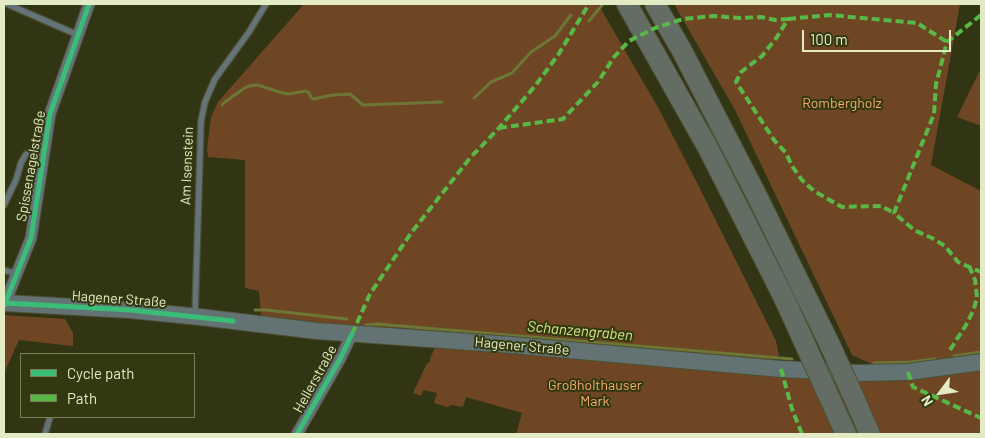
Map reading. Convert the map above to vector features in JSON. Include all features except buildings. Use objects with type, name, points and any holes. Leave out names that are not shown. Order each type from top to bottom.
[{"type":"highway","points":[[627,4],[708,148],[783,296],[846,434]]},
{"type":"highway","points":[[655,4],[681,49],[756,194],[830,345],[870,434]]},
{"type":"main road","name":"Hagener Straße","points":[[4,304],[130,310],[352,334],[512,345],[781,369],[858,373],[908,372],[981,362]]},
{"type":"street","name":"Spissenagelstraße","points":[[4,304],[31,238],[50,114],[89,4]]},
{"type":"street","name":"Hellerstraße","points":[[297,434],[340,359],[352,334]]},
{"type":"lane","points":[[7,4],[78,36]]},
{"type":"lane","name":"Am Isenstein","points":[[195,316],[200,121],[205,102],[215,79],[249,32],[266,4]]},
{"type":"lane","points":[[4,205],[26,154],[44,151]]},
{"type":"lane","points":[[4,270],[16,274]]},
{"type":"lane","points":[[45,434],[50,418]]},
{"type":"green space","points":[[304,4],[598,4],[660,111],[692,173],[776,341],[779,355],[772,360],[529,340],[374,330],[261,316],[259,291],[245,288],[245,160],[208,157],[207,149],[211,117],[218,102]]},
{"type":"green space","name":"Rombergholz","points":[[674,4],[960,4],[931,165],[981,191],[981,354],[901,366],[876,366],[852,355],[735,110]]},
{"type":"green space","points":[[981,68],[981,126],[957,117]]},
{"type":"green space","points":[[4,315],[65,319],[73,333],[73,346],[19,340],[4,373]]},
{"type":"green space","name":"Großholthauser Mark","points":[[512,345],[781,369],[981,362],[981,434],[516,434],[522,413],[466,397],[463,407],[452,405],[447,407],[434,403],[437,393],[423,390],[421,396],[413,393],[426,365],[431,360],[430,358],[435,348]]},
{"type":"waterway","points":[[589,21],[603,4]]},
{"type":"waterway","points":[[474,98],[491,82],[512,73],[531,52],[555,36],[571,15]]},
{"type":"waterway","points":[[222,105],[243,89],[258,85],[288,94],[306,91],[313,99],[350,94],[363,105],[442,102]]},
{"type":"waterway","name":"Schanzengraben","points":[[255,310],[347,319]]},
{"type":"waterway","name":"Schanzengraben","points":[[366,325],[377,324],[792,359]]},
{"type":"waterway","name":"Schanzengraben","points":[[954,356],[981,352]]},
{"type":"waterway","name":"Schanzengraben","points":[[874,363],[935,359]]},
{"type":"marked path","points":[[352,334],[370,294],[411,233],[470,158],[535,86],[558,55],[589,4]]},
{"type":"marked path","points":[[788,19],[829,15],[917,23],[947,42]]},
{"type":"marked path","points":[[981,15],[947,42],[936,84],[934,114],[894,213],[914,230],[945,246],[958,262],[981,272]]},
{"type":"marked path","points":[[499,128],[563,119],[598,82],[614,57],[629,41],[655,28],[683,19],[713,16],[761,17],[775,20],[788,19],[762,56],[741,72],[736,82],[774,140],[786,153],[802,180],[814,191],[842,207],[881,206],[894,213]]},
{"type":"marked path","points":[[950,350],[966,325],[974,309],[977,297],[975,280],[970,268]]},
{"type":"marked path","points":[[781,369],[792,409],[802,434]]},
{"type":"marked path","points":[[908,372],[913,387],[981,418]]},
{"type":"cycle path","points":[[4,306],[31,238],[50,114],[89,4]]},
{"type":"cycle path","points":[[5,303],[130,310],[233,321]]},
{"type":"cycle path","points":[[297,434],[340,359],[352,334]]}]
